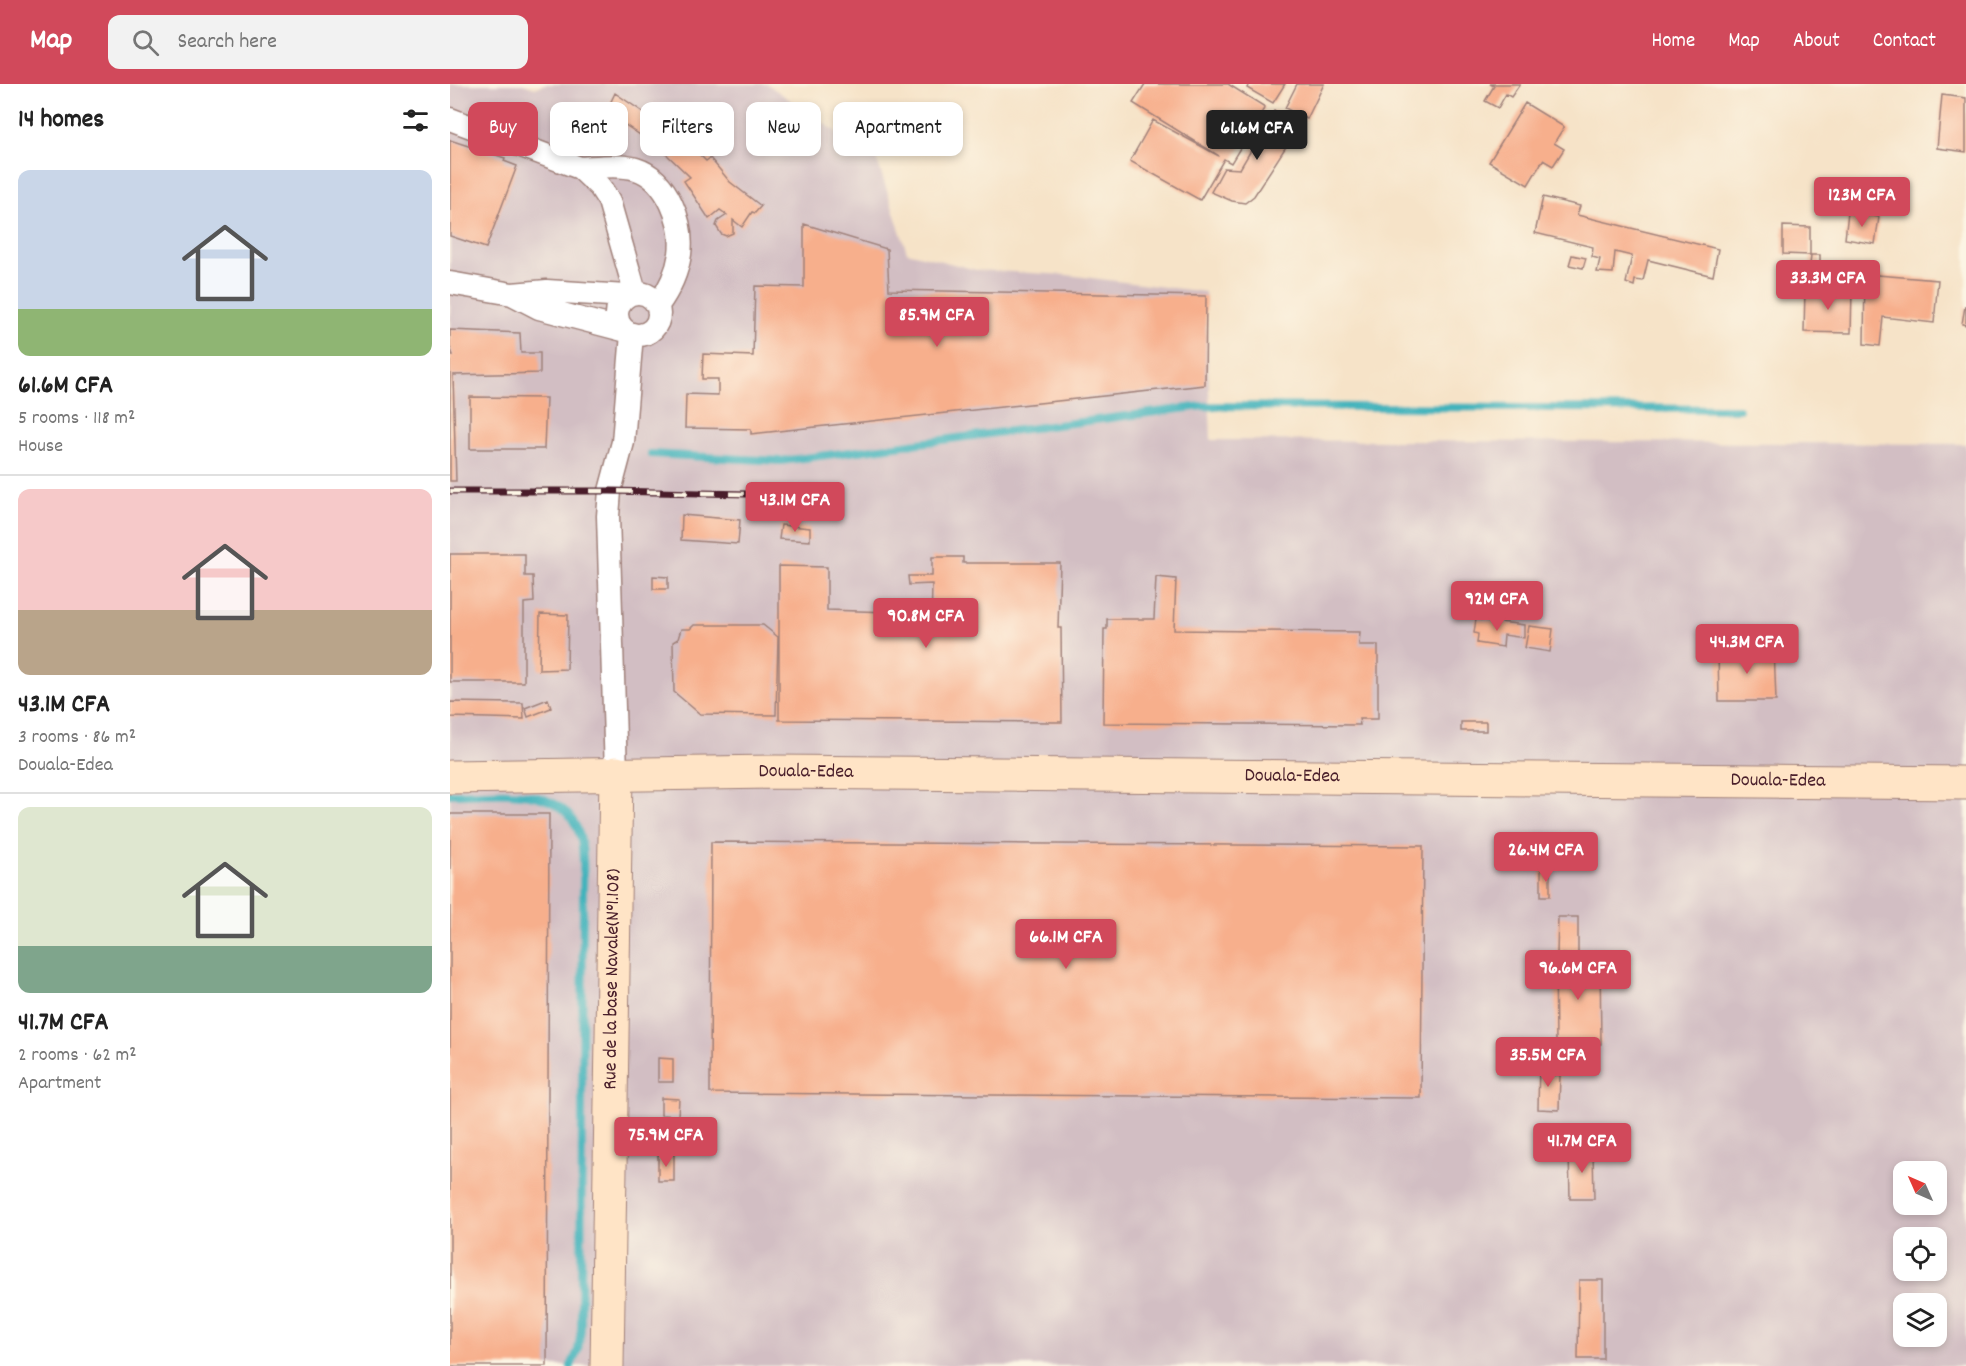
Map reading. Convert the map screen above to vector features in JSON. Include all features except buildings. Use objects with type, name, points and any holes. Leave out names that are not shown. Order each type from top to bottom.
[{"type":"main road","name":"Douala-Edea","points":[[450,777],[616,773],[1966,783]]},
{"type":"main road","name":"Rue de la base Navale(N°1.108)","points":[[607,1366],[616,773]]},
{"type":"street","points":[[450,119],[580,168],[600,187],[609,201],[630,294]]},
{"type":"street","points":[[580,168],[615,166],[637,170],[656,182],[672,204],[680,253],[675,275],[658,305]]},
{"type":"street","points":[[450,283],[512,294],[547,291],[653,297],[660,315],[650,332],[627,332],[539,308],[512,294]]},
{"type":"street","points":[[616,773],[608,516],[610,490],[623,442],[627,332],[618,322],[616,312],[619,303],[630,294]]},
{"type":"shaded area","points":[[450,84],[523,84],[535,88],[545,84],[767,84],[793,102],[746,102],[746,156],[821,156],[821,121],[833,130],[833,156],[871,156],[877,160],[907,252],[976,270],[1067,275],[1205,292],[1211,440],[1966,444],[1966,1366],[450,1366]]},
{"type":"waterway","points":[[651,454],[781,461],[1203,406],[1739,409]]},
{"type":"waterway","points":[[450,794],[525,794],[543,799],[559,806],[572,818],[582,843],[581,1329],[578,1350],[571,1366]]},
{"type":"railway","points":[[450,491],[747,494]]}]
